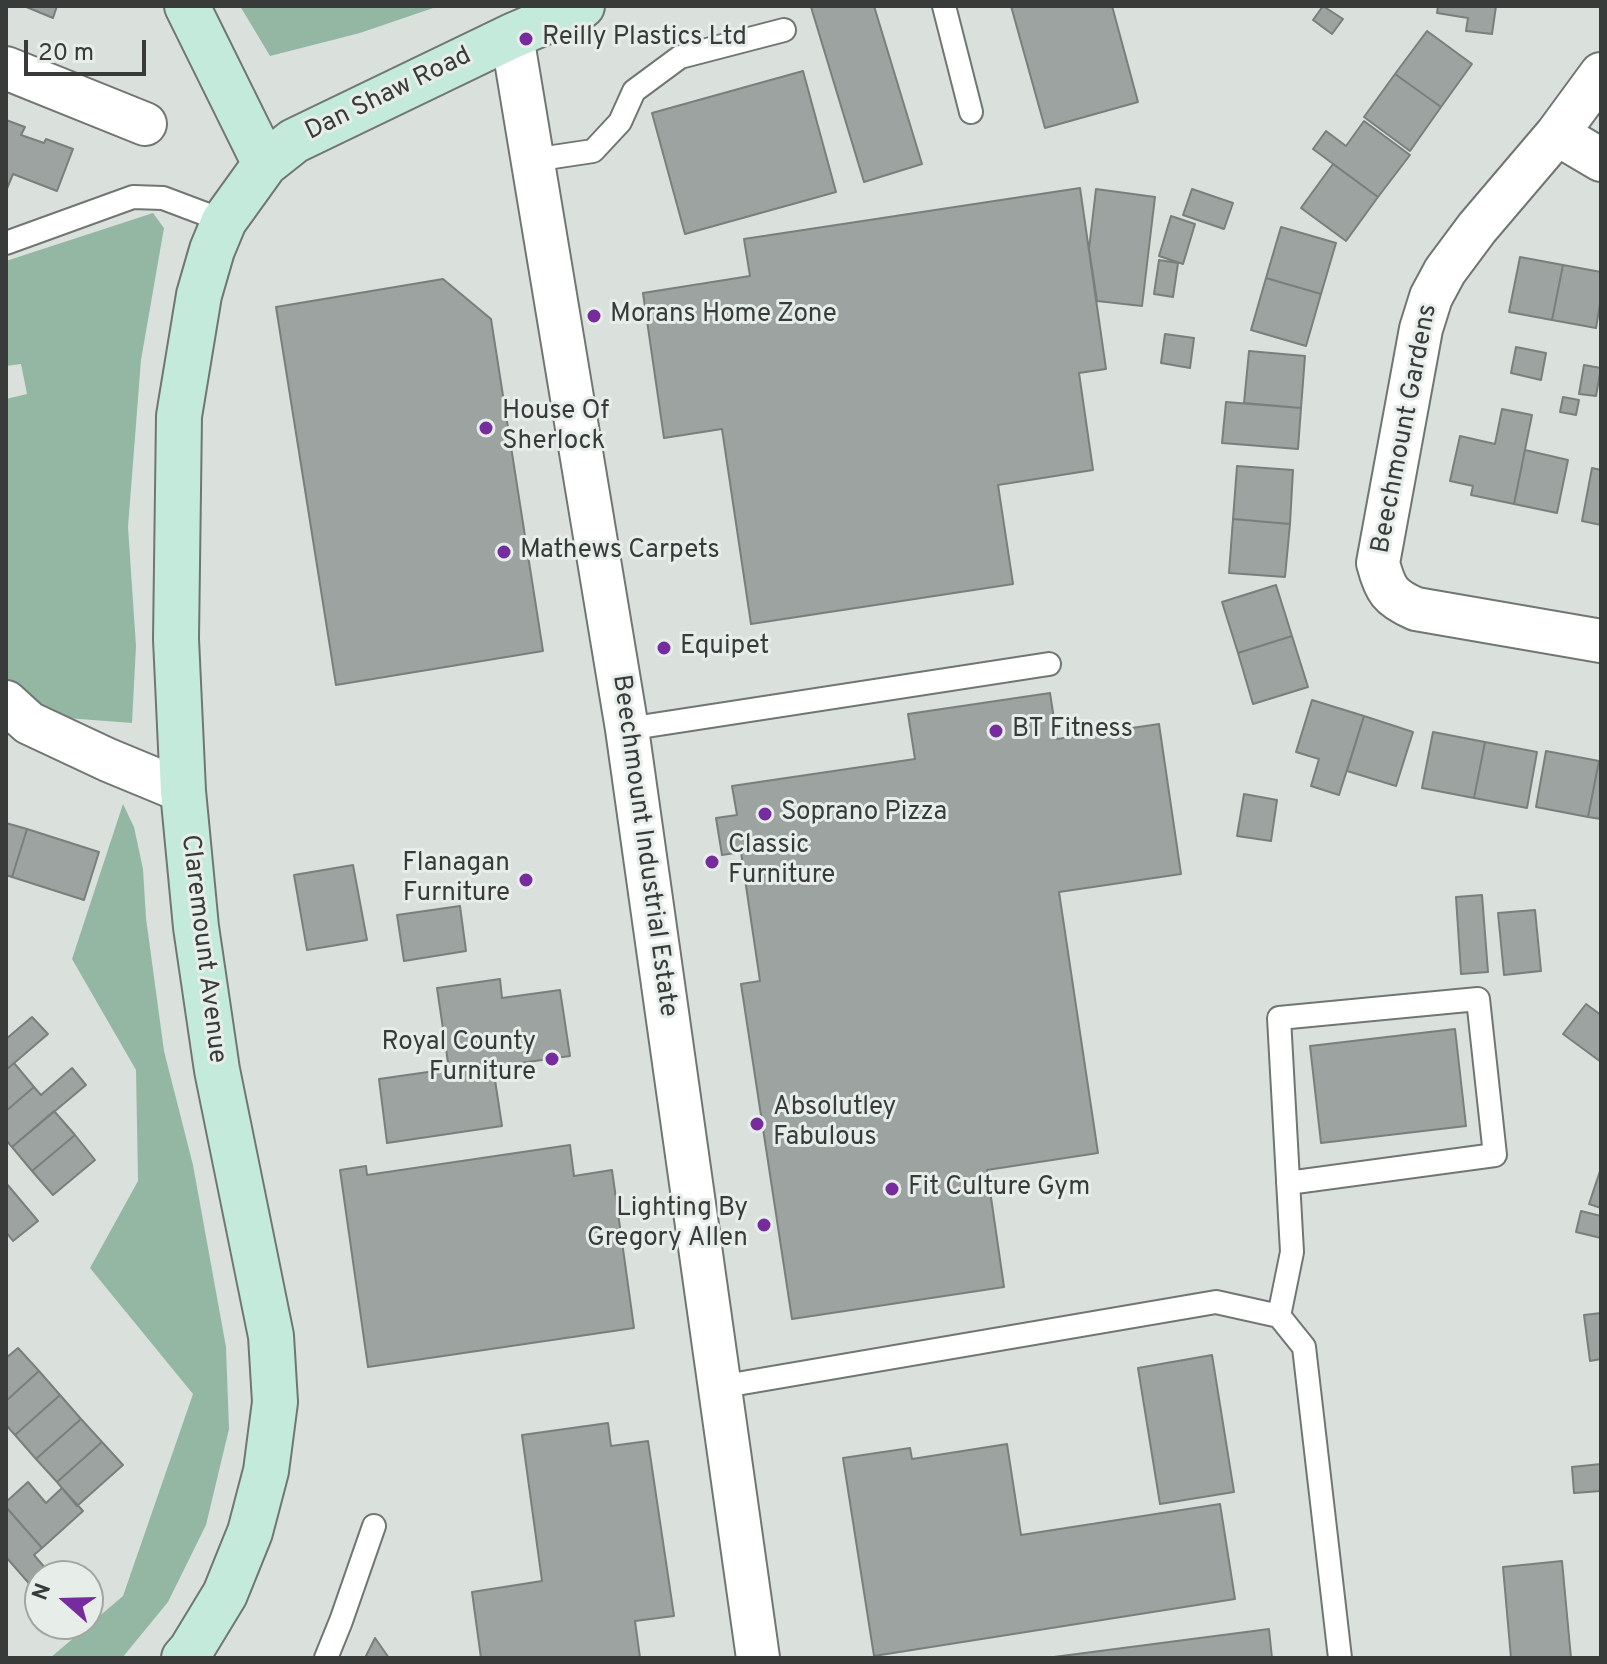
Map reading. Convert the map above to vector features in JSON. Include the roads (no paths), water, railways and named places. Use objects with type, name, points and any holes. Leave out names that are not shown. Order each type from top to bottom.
[{"type":"street","points":[[187,6],[265,164]]},
{"type":"street","name":"Dan Shaw Road","points":[[224,221],[265,164],[294,141],[512,36],[582,6]]},
{"type":"street","name":"Beechmount Industrial Estate","points":[[512,36],[627,729],[758,1658]]},
{"type":"street","points":[[6,68],[145,124]]},
{"type":"street","name":"Beechmount Gardens","points":[[1601,74],[1557,134],[1477,228],[1445,271],[1431,297],[1421,329],[1378,563],[1384,587],[1398,601],[1416,609],[1601,641]]},
{"type":"street","points":[[1557,134],[1601,160]]},
{"type":"street","name":"Claremount Avenue","points":[[184,1658],[225,1594],[250,1532],[266,1471],[275,1402],[271,1336],[215,1056],[196,927],[183,791],[176,639],[179,416],[199,295],[224,221]]},
{"type":"street","points":[[6,702],[29,723],[183,791]]},
{"type":"lane","points":[[944,6],[971,112]]},
{"type":"lane","points":[[533,160],[593,151],[620,122],[634,91],[680,57],[784,30]]},
{"type":"lane","points":[[6,243],[133,197],[163,198],[224,221]]},
{"type":"lane","points":[[627,729],[1049,664]]},
{"type":"lane","points":[[1279,1316],[1292,1252],[1288,1183],[1279,1018],[1478,999],[1495,1155],[1288,1183]]},
{"type":"lane","points":[[719,1387],[1216,1302],[1279,1316],[1304,1347],[1340,1658]]},
{"type":"lane","points":[[326,1658],[374,1526]]},
{"type":"place","name":"Reilly Plastics Ltd","points":[[526,39]]},
{"type":"place","name":"Morans Home Zone","points":[[594,316]]},
{"type":"place","name":"House Of Sherlock","points":[[486,428]]},
{"type":"place","name":"Mathews Carpets","points":[[504,552]]},
{"type":"place","name":"Equipet","points":[[664,648]]},
{"type":"place","name":"BT Fitness","points":[[996,731]]},
{"type":"place","name":"Soprano Pizza","points":[[765,814]]},
{"type":"place","name":"Classic Furniture","points":[[712,862]]},
{"type":"place","name":"Flanagan Furniture","points":[[526,880]]},
{"type":"place","name":"Royal County Furniture","points":[[552,1059]]},
{"type":"place","name":"Absolutley Fabulous","points":[[757,1124]]},
{"type":"place","name":"Fit Culture Gym","points":[[892,1189]]},
{"type":"place","name":"Lighting By Gregory Allen","points":[[764,1225]]}]
